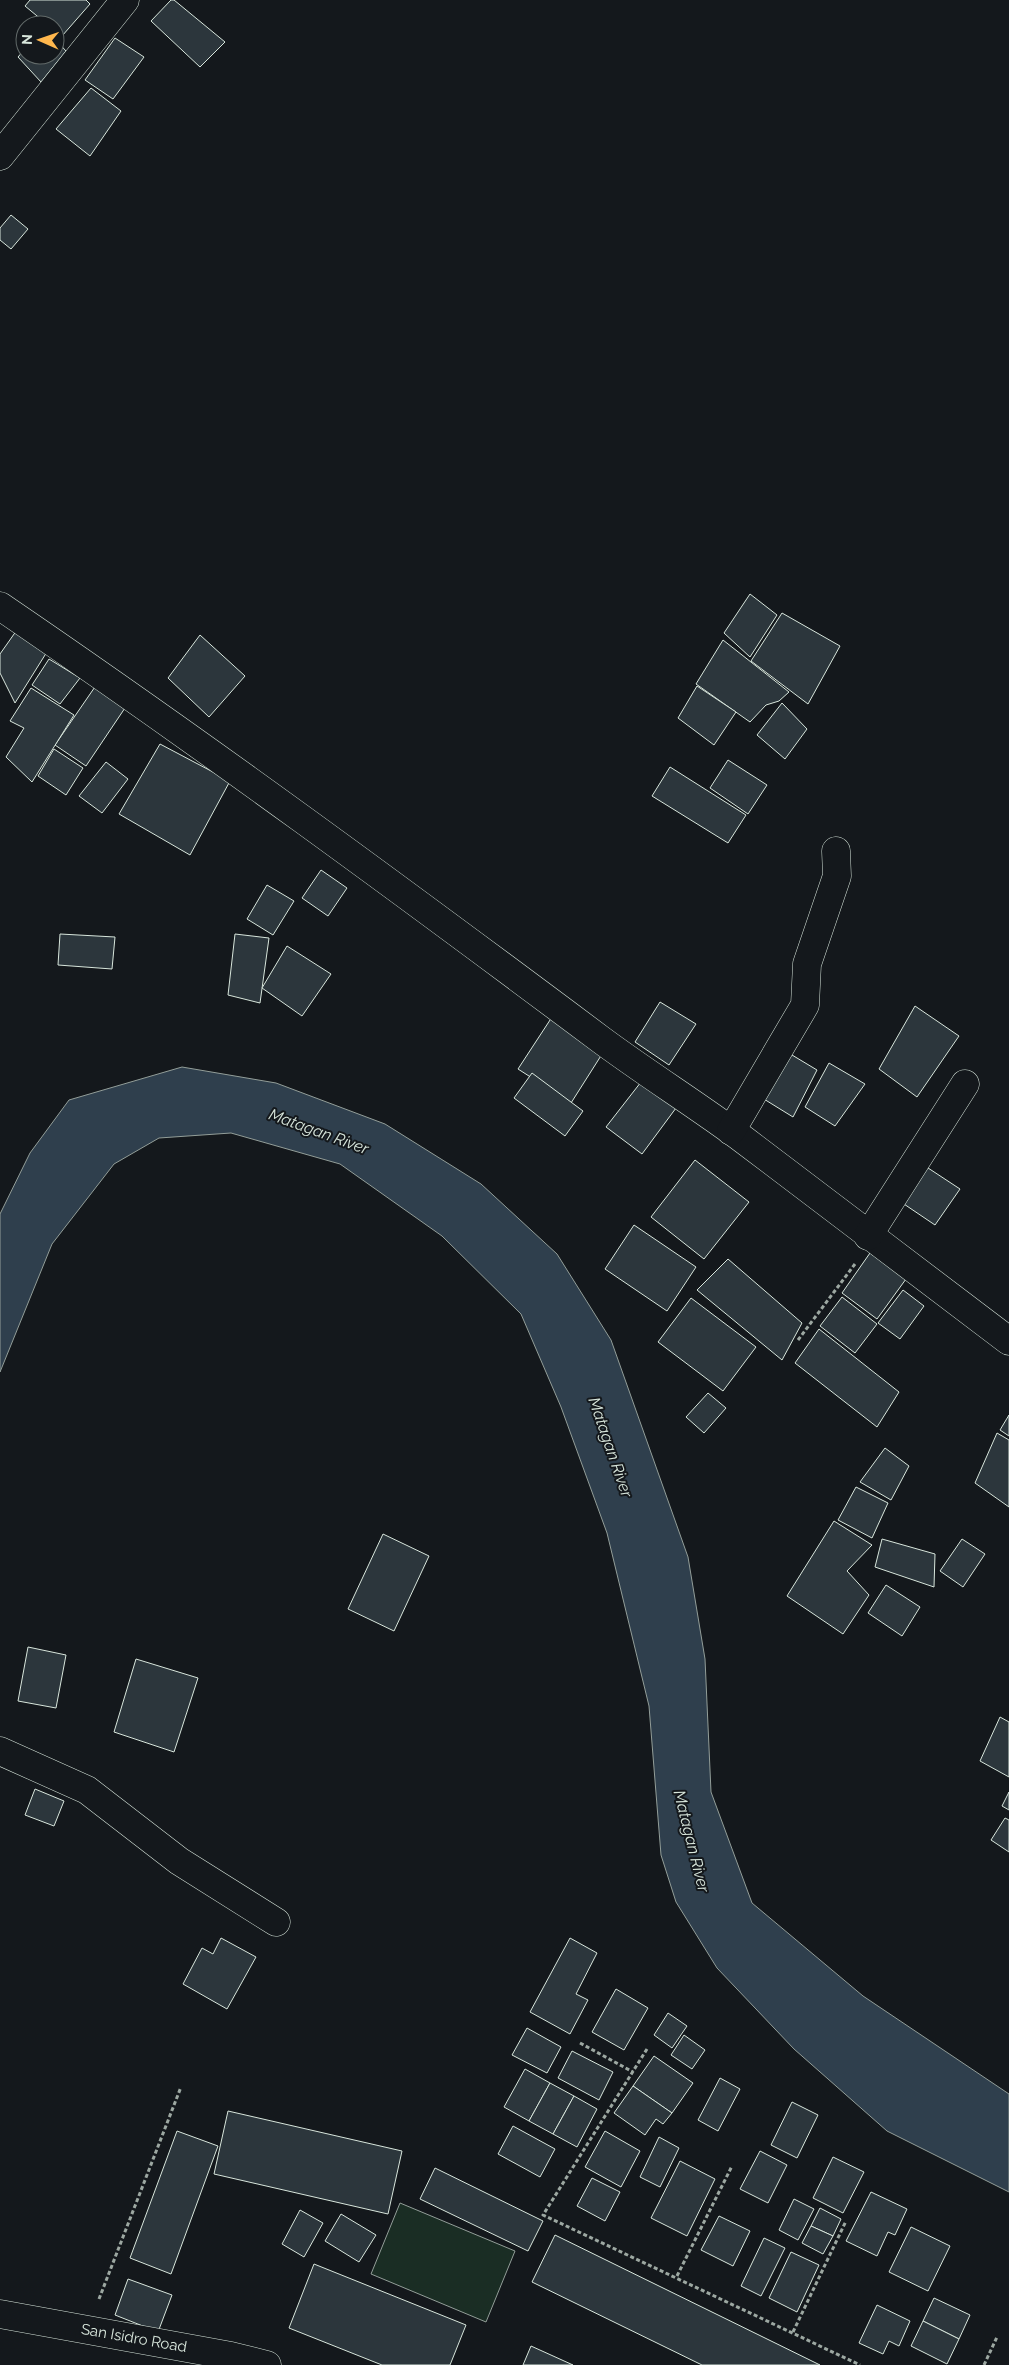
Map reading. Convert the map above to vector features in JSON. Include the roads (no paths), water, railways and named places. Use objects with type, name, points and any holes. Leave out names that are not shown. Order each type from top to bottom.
[{"type":"street","points":[[0,156],[125,0]]},
{"type":"street","points":[[0,606],[124,690],[280,801],[436,915],[604,1042],[731,1131],[870,1238],[1009,1341]]},
{"type":"street","points":[[731,1131],[805,1006],[807,964],[837,876],[836,851]]},
{"type":"street","points":[[870,1238],[965,1084]]},
{"type":"street","points":[[0,1751],[87,1790],[179,1861],[276,1922]]},
{"type":"street","name":"San Isidro Road","points":[[0,2314],[267,2365]]},
{"type":"water","name":"Matagan River","points":[[182,1067],[276,1083],[385,1124],[481,1184],[557,1254],[611,1340],[688,1557],[705,1659],[711,1792],[752,1903],[863,1996],[1009,2094],[1009,2192],[887,2131],[794,2049],[717,1968],[676,1902],[661,1855],[649,1706],[607,1533],[561,1407],[521,1314],[442,1236],[340,1164],[231,1133],[159,1138],[114,1164],[52,1244],[0,1372],[0,1214],[30,1153],[69,1100]]}]
